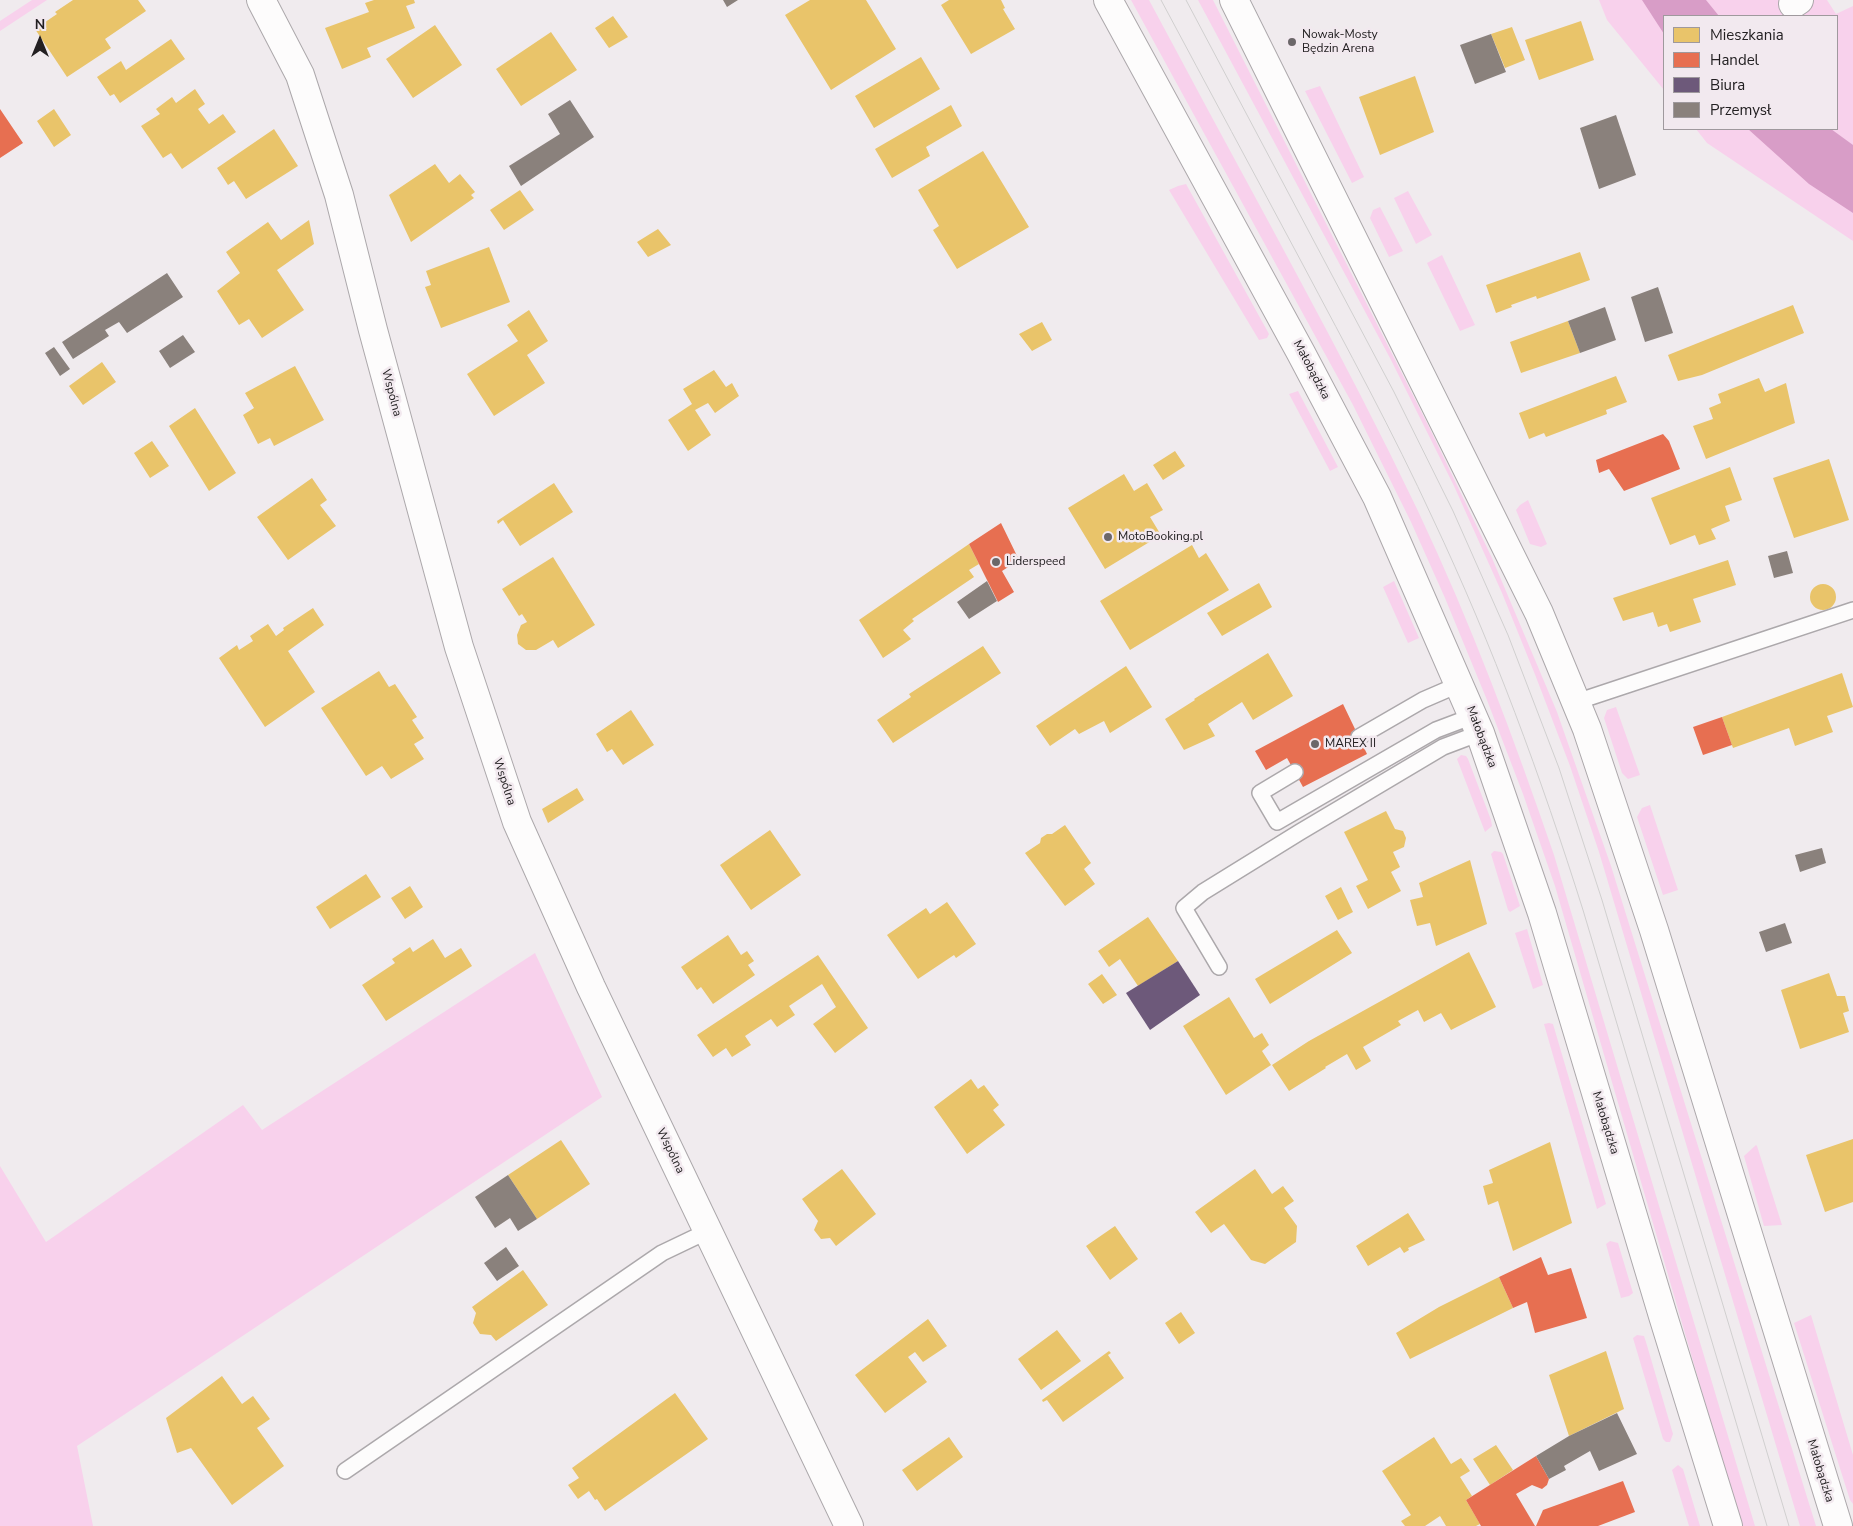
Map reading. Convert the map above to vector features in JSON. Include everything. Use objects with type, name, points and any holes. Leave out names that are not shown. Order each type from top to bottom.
[{"type":"street","name":"Wspólna","points":[[261,0],[300,76],[339,195],[373,330],[459,647],[516,822],[591,987],[849,1526]]},
{"type":"street","name":"Małobądzka","points":[[1108,0],[1302,353],[1377,497],[1460,684],[1542,914],[1662,1316],[1728,1526]]},
{"type":"street","name":"Małobądzka","points":[[1234,0],[1539,613],[1587,729],[1654,930],[1843,1524]]},
{"type":"lane","points":[[1576,702],[1853,610]]},
{"type":"lane","points":[[1359,737],[1423,700],[1460,684]]},
{"type":"lane","points":[[1295,772],[1260,793],[1277,822],[1436,730],[1476,725]]},
{"type":"lane","points":[[1219,967],[1184,908],[1203,892],[1443,747],[1476,725]]},
{"type":"lane","points":[[345,1471],[662,1253],[708,1230]]},
{"type":"shaded area","points":[[32,0],[47,0],[0,31],[0,21]]},
{"type":"shaded area","points":[[1131,0],[1149,0],[1301,281],[1390,453],[1418,511],[1474,638],[1554,855],[1755,1526],[1741,1526],[1555,886],[1523,794],[1487,700],[1411,522],[1353,405]]},
{"type":"shaded area","points":[[1198,0],[1213,0],[1429,427],[1492,558],[1557,712],[1611,866],[1816,1526],[1800,1526],[1599,852],[1570,766],[1502,593],[1454,486],[1391,360]]},
{"type":"shaded area","points":[[1599,0],[1827,0],[1836,14],[1853,6],[1853,241],[1707,143],[1697,130],[1838,130],[1838,15],[1663,15],[1663,89],[1607,20]]},
{"type":"shaded area","points":[[1642,0],[1706,0],[1718,15],[1663,15],[1663,32]]},
{"type":"shaded area","points":[[1320,86],[1364,177],[1352,183],[1305,91]]},
{"type":"shaded area","points":[[1749,130],[1832,130],[1853,145],[1853,213],[1809,184]]},
{"type":"shaded area","points":[[1186,184],[1269,334],[1267,338],[1259,340],[1169,190]]},
{"type":"shaded area","points":[[1408,191],[1432,235],[1416,244],[1394,198]]},
{"type":"shaded area","points":[[1380,207],[1403,251],[1389,257],[1370,218],[1373,210]]},
{"type":"shaded area","points":[[1442,255],[1475,325],[1460,331],[1427,263]]},
{"type":"shaded area","points":[[1298,391],[1338,467],[1330,471],[1289,394]]},
{"type":"shaded area","points":[[1528,500],[1547,544],[1541,547],[1530,544],[1516,510]]},
{"type":"shaded area","points":[[1394,581],[1419,638],[1408,643],[1383,587]]},
{"type":"shaded area","points":[[1616,707],[1640,775],[1628,779],[1622,773],[1604,718],[1607,710]]},
{"type":"shaded area","points":[[1461,755],[1466,756],[1468,759],[1491,820],[1492,826],[1485,832],[1457,759]]},
{"type":"shaded area","points":[[1650,805],[1678,890],[1663,895],[1637,817],[1642,808]]},
{"type":"shaded area","points":[[1494,851],[1503,854],[1520,906],[1510,912],[1491,854]]},
{"type":"shaded area","points":[[1527,929],[1543,985],[1533,989],[1515,933]]},
{"type":"shaded area","points":[[535,953],[602,1097],[77,1446],[93,1526],[0,1526],[0,1166],[46,1242],[243,1105],[262,1130]]},
{"type":"shaded area","points":[[1544,1024],[1553,1024],[1606,1204],[1597,1209]]},
{"type":"shaded area","points":[[1756,1145],[1782,1225],[1764,1226],[1744,1156]]},
{"type":"shaded area","points":[[1610,1241],[1618,1243],[1633,1293],[1629,1296],[1621,1298],[1606,1244]]},
{"type":"shaded area","points":[[1811,1315],[1853,1455],[1853,1504],[1850,1500],[1794,1323]]},
{"type":"shaded area","points":[[1637,1335],[1644,1336],[1646,1342],[1673,1434],[1670,1442],[1666,1442],[1663,1439],[1633,1338]]},
{"type":"shaded area","points":[[1678,1465],[1683,1469],[1700,1526],[1689,1526],[1672,1470]]},
{"type":"building: Mieszkania","points":[[73,0],[138,0],[146,11],[105,39],[111,48],[67,77],[35,29]]},
{"type":"building: Mieszkania","points":[[374,0],[414,0],[415,3],[406,6],[415,28],[367,48],[371,57],[342,69],[325,28],[369,12],[365,3]]},
{"type":"building: Mieszkania","points":[[810,0],[866,0],[896,49],[831,90],[785,15]]},
{"type":"building: Mieszkania","points":[[949,0],[1001,0],[1005,8],[1003,9],[1015,29],[971,54],[941,5]]},
{"type":"building: Mieszkania","points":[[613,16],[628,37],[609,48],[595,28]]},
{"type":"building: Mieszkania","points":[[1581,21],[1594,60],[1539,80],[1525,40]]},
{"type":"building: Mieszkania","points":[[435,25],[462,65],[413,98],[386,59]]},
{"type":"building: Mieszkania","points":[[1512,27],[1525,60],[1505,68],[1491,34]]},
{"type":"building: Mieszkania","points":[[551,32],[577,70],[521,106],[496,69]]},
{"type":"building: Mieszkania","points":[[171,39],[185,59],[120,103],[114,94],[110,96],[97,77],[121,61],[126,70]]},
{"type":"building: Mieszkania","points":[[921,57],[940,89],[874,128],[855,96]]},
{"type":"building: Mieszkania","points":[[1415,76],[1434,132],[1380,155],[1359,97]]},
{"type":"building: Mieszkania","points":[[195,89],[205,104],[198,109],[209,124],[223,114],[236,132],[182,169],[171,153],[163,158],[141,126],[160,114],[156,109],[172,97],[176,103]]},
{"type":"building: Mieszkania","points":[[951,105],[962,126],[926,147],[930,156],[892,178],[875,149]]},
{"type":"building: Mieszkania","points":[[54,109],[71,135],[54,147],[37,121]]},
{"type":"building: Mieszkania","points":[[274,129],[298,166],[246,199],[234,181],[228,185],[217,168]]},
{"type":"building: Mieszkania","points":[[983,151],[1029,227],[957,269],[933,230],[939,226],[918,190]]},
{"type":"building: Mieszkania","points":[[435,164],[449,183],[460,174],[475,192],[471,195],[474,198],[411,242],[389,195]]},
{"type":"building: Mieszkania","points":[[520,190],[534,210],[504,230],[490,210]]},
{"type":"building: Mieszkania","points":[[309,220],[314,244],[277,270],[304,310],[262,338],[249,319],[239,325],[217,291],[240,273],[226,252],[268,222],[281,240]]},
{"type":"building: Mieszkania","points":[[658,229],[671,245],[648,257],[637,242]]},
{"type":"building: Mieszkania","points":[[489,247],[510,302],[441,328],[425,287],[431,285],[426,271]]},
{"type":"building: Mieszkania","points":[[1580,252],[1590,280],[1537,299],[1536,296],[1496,313],[1486,285]]},
{"type":"building: Mieszkania","points":[[1793,305],[1804,333],[1702,375],[1678,381],[1668,355]]},
{"type":"building: Mieszkania","points":[[529,310],[548,341],[527,355],[545,383],[494,416],[467,374],[518,341],[507,325]]},
{"type":"building: Mieszkania","points":[[1568,321],[1580,353],[1521,373],[1510,342]]},
{"type":"building: Mieszkania","points":[[1042,322],[1052,340],[1032,351],[1019,334]]},
{"type":"building: Mieszkania","points":[[102,362],[116,382],[83,405],[69,386]]},
{"type":"building: Mieszkania","points":[[295,366],[324,420],[274,446],[270,438],[258,444],[243,415],[254,408],[245,393]]},
{"type":"building: Mieszkania","points":[[714,370],[726,387],[732,383],[739,396],[715,413],[708,403],[695,410],[711,435],[688,451],[668,420],[692,404],[683,389]]},
{"type":"building: Mieszkania","points":[[1616,376],[1627,402],[1606,410],[1607,414],[1546,437],[1544,433],[1529,439],[1519,413]]},
{"type":"building: Mieszkania","points":[[1759,378],[1765,392],[1786,383],[1795,423],[1706,459],[1693,426],[1713,419],[1709,408],[1721,403],[1718,394]]},
{"type":"building: Mieszkania","points":[[195,408],[236,473],[209,491],[169,426]]},
{"type":"building: Mieszkania","points":[[152,441],[169,466],[150,478],[134,453]]},
{"type":"building: Mieszkania","points":[[1175,451],[1185,466],[1163,480],[1153,465]]},
{"type":"building: Mieszkania","points":[[1829,459],[1849,520],[1794,538],[1773,478]]},
{"type":"building: Mieszkania","points":[[1730,467],[1742,500],[1725,506],[1730,521],[1711,529],[1716,539],[1699,545],[1695,535],[1670,545],[1651,498]]},
{"type":"building: Mieszkania","points":[[1124,474],[1134,491],[1147,483],[1163,510],[1150,517],[1161,535],[1105,569],[1068,508]]},
{"type":"building: Mieszkania","points":[[312,478],[327,500],[320,505],[336,526],[288,560],[257,517]]},
{"type":"building: Mieszkania","points":[[554,483],[573,512],[520,546],[503,520],[498,524],[497,521]]},
{"type":"building: Mieszkania","points":[[969,544],[979,564],[969,570],[974,577],[912,619],[914,621],[903,630],[911,639],[883,658],[859,620]]},
{"type":"building: Mieszkania","points":[[1192,545],[1199,558],[1206,553],[1229,590],[1130,650],[1100,601]]},
{"type":"building: Mieszkania","points":[[553,557],[595,625],[558,648],[553,640],[536,650],[526,650],[518,644],[517,635],[521,625],[527,622],[522,614],[519,616],[502,589]]},
{"type":"building: Mieszkania","points":[[1728,560],[1736,585],[1693,599],[1701,622],[1670,632],[1667,624],[1658,627],[1653,612],[1623,621],[1613,598]]},
{"type":"building: Mieszkania","points":[[1259,583],[1272,607],[1222,636],[1207,613]]},
{"type":"building: Mieszkania","points":[[1823,584],[1832,588],[1836,597],[1832,606],[1823,610],[1814,606],[1810,597],[1814,588]]},
{"type":"building: Mieszkania","points":[[313,608],[324,625],[288,651],[315,692],[265,727],[219,658],[237,645],[239,650],[253,641],[250,636],[268,624],[276,636],[284,630],[283,628]]},
{"type":"building: Mieszkania","points":[[983,646],[1001,673],[893,743],[877,720],[911,697],[909,694]]},
{"type":"building: Mieszkania","points":[[1268,653],[1293,696],[1253,720],[1242,702],[1208,724],[1215,736],[1184,750],[1165,719]]},
{"type":"building: Mieszkania","points":[[1126,666],[1152,707],[1110,733],[1104,721],[1079,734],[1075,729],[1050,746],[1036,726]]},
{"type":"building: Mieszkania","points":[[379,671],[389,687],[395,684],[417,717],[412,720],[424,738],[414,744],[424,759],[391,779],[382,766],[366,776],[321,708]]},
{"type":"building: Mieszkania","points":[[1842,673],[1853,707],[1827,716],[1833,732],[1795,746],[1789,728],[1733,748],[1722,717]]},
{"type":"building: Mieszkania","points":[[631,710],[654,745],[623,765],[612,749],[607,752],[596,734]]},
{"type":"building: Mieszkania","points":[[577,788],[584,800],[548,823],[542,809]]},
{"type":"building: Mieszkania","points":[[1386,811],[1395,829],[1403,831],[1406,838],[1404,847],[1393,852],[1400,867],[1391,872],[1401,891],[1368,909],[1356,886],[1368,880],[1344,832]]},
{"type":"building: Mieszkania","points":[[1065,825],[1091,863],[1084,869],[1095,884],[1065,906],[1025,853],[1040,843],[1041,838],[1047,834],[1052,834]]},
{"type":"building: Mieszkania","points":[[770,830],[801,875],[751,910],[720,865]]},
{"type":"building: Mieszkania","points":[[1470,860],[1487,924],[1436,946],[1430,923],[1417,926],[1410,900],[1423,897],[1419,883]]},
{"type":"building: Mieszkania","points":[[366,874],[381,897],[330,929],[316,907]]},
{"type":"building: Mieszkania","points":[[410,886],[423,907],[405,919],[391,898]]},
{"type":"building: Mieszkania","points":[[1341,887],[1353,912],[1338,920],[1325,896]]},
{"type":"building: Mieszkania","points":[[947,902],[976,944],[956,958],[954,955],[918,979],[887,935],[926,908],[930,914]]},
{"type":"building: Mieszkania","points":[[1148,917],[1178,961],[1138,986],[1120,959],[1109,967],[1098,951]]},
{"type":"building: Mieszkania","points":[[1337,930],[1352,953],[1270,1004],[1255,979]]},
{"type":"building: Mieszkania","points":[[728,935],[741,955],[747,951],[754,961],[748,965],[755,975],[713,1004],[701,987],[697,990],[681,967]]},
{"type":"building: Mieszkania","points":[[433,939],[445,958],[461,948],[472,966],[386,1021],[362,985],[395,963],[392,959],[410,947],[413,952]]},
{"type":"building: Mieszkania","points":[[1469,952],[1496,1007],[1451,1030],[1441,1013],[1424,1022],[1418,1010],[1398,1021],[1401,1025],[1363,1047],[1371,1061],[1356,1070],[1347,1054],[1289,1091],[1272,1065],[1309,1041]]},
{"type":"building: Mieszkania","points":[[818,955],[868,1028],[835,1053],[813,1024],[836,1007],[822,984],[789,1006],[795,1015],[777,1027],[771,1019],[745,1036],[751,1045],[732,1057],[726,1048],[713,1057],[697,1035]]},
{"type":"building: Mieszkania","points":[[1829,973],[1837,996],[1845,996],[1849,1011],[1843,1013],[1849,1032],[1800,1049],[1781,990]]},
{"type":"building: Mieszkania","points":[[1102,974],[1117,995],[1103,1004],[1088,984]]},
{"type":"building: Mieszkania","points":[[1229,997],[1254,1038],[1262,1033],[1269,1045],[1262,1051],[1271,1065],[1226,1095],[1183,1026]]},
{"type":"building: Mieszkania","points":[[971,1079],[978,1089],[984,1085],[999,1105],[993,1110],[1005,1125],[967,1154],[934,1107]]},
{"type":"building: Mieszkania","points":[[1853,1139],[1853,1202],[1825,1212],[1806,1155]]},
{"type":"building: Mieszkania","points":[[561,1140],[590,1184],[537,1219],[508,1175]]},
{"type":"building: Mieszkania","points":[[1550,1142],[1572,1223],[1513,1251],[1498,1201],[1488,1205],[1483,1186],[1493,1183],[1489,1170]]},
{"type":"building: Mieszkania","points":[[842,1169],[876,1214],[836,1246],[830,1238],[821,1239],[814,1230],[818,1221],[802,1199]]},
{"type":"building: Mieszkania","points":[[1255,1169],[1272,1194],[1283,1186],[1294,1201],[1284,1208],[1297,1226],[1296,1242],[1265,1264],[1251,1260],[1224,1224],[1211,1233],[1195,1212]]},
{"type":"building: Mieszkania","points":[[1408,1213],[1425,1240],[1408,1248],[1409,1250],[1404,1253],[1400,1247],[1368,1266],[1356,1246]]},
{"type":"building: Mieszkania","points":[[1115,1226],[1138,1259],[1110,1280],[1086,1246]]},
{"type":"building: Mieszkania","points":[[523,1270],[548,1305],[496,1341],[491,1335],[480,1334],[473,1323],[476,1313],[472,1307]]},
{"type":"building: Mieszkania","points":[[1499,1277],[1513,1308],[1410,1359],[1396,1333],[1439,1307]]},
{"type":"building: Mieszkania","points":[[1181,1312],[1195,1333],[1179,1344],[1165,1323]]},
{"type":"building: Mieszkania","points":[[928,1319],[947,1346],[923,1362],[915,1352],[908,1357],[927,1382],[885,1413],[855,1375]]},
{"type":"building: Mieszkania","points":[[1057,1330],[1081,1361],[1041,1390],[1018,1359]]},
{"type":"building: Mieszkania","points":[[1109,1351],[1111,1353],[1108,1355],[1124,1378],[1063,1422],[1047,1400],[1043,1402],[1042,1400]]},
{"type":"building: Mieszkania","points":[[1606,1351],[1624,1409],[1569,1436],[1549,1375]]},
{"type":"building: Mieszkania","points":[[222,1376],[242,1404],[253,1396],[270,1419],[257,1428],[284,1466],[232,1505],[191,1448],[177,1453],[166,1418]]},
{"type":"building: Mieszkania","points":[[675,1393],[708,1439],[605,1511],[589,1491],[578,1499],[568,1485],[579,1478],[572,1468]]},
{"type":"building: Mieszkania","points":[[949,1437],[963,1457],[917,1491],[902,1470]]},
{"type":"building: Mieszkania","points":[[1434,1437],[1451,1464],[1461,1458],[1470,1471],[1460,1477],[1472,1496],[1466,1500],[1480,1524],[1476,1526],[1446,1526],[1440,1516],[1425,1526],[1405,1526],[1401,1521],[1411,1515],[1382,1471]]},
{"type":"building: Mieszkania","points":[[1496,1445],[1513,1470],[1490,1485],[1473,1459]]},
{"type":"building: Handel","points":[[0,109],[23,143],[0,158]]},
{"type":"building: Handel","points":[[1663,434],[1669,441],[1680,469],[1624,491],[1609,469],[1599,473],[1596,460]]},
{"type":"building: Handel","name":"Liderspeed","points":[[1001,523],[1019,560],[1002,571],[1014,592],[998,602],[969,544]]},
{"type":"building: Handel","name":"MAREX II","points":[[1343,704],[1367,754],[1303,787],[1287,758],[1266,770],[1255,751]]},
{"type":"building: Handel","points":[[1722,717],[1732,745],[1703,755],[1693,727]]},
{"type":"building: Handel","points":[[1541,1257],[1548,1275],[1571,1268],[1587,1318],[1535,1333],[1527,1302],[1513,1308],[1499,1277]]},
{"type":"building: Handel","points":[[1536,1456],[1549,1479],[1547,1485],[1542,1489],[1532,1485],[1516,1494],[1535,1526],[1481,1526],[1466,1500]]},
{"type":"building: Handel","points":[[1623,1481],[1635,1512],[1598,1526],[1536,1526],[1543,1510]]},
{"type":"building: Biura","points":[[1178,961],[1200,995],[1150,1030],[1126,993]]},
{"type":"building: Przemysł","points":[[723,0],[738,0],[727,7]]},
{"type":"building: Przemysł","points":[[1491,34],[1506,72],[1475,84],[1460,45]]},
{"type":"building: Przemysł","points":[[570,100],[594,137],[521,186],[509,166],[560,134],[548,114]]},
{"type":"building: Przemysł","points":[[1616,115],[1636,175],[1599,189],[1580,128]]},
{"type":"building: Przemysł","points":[[167,273],[183,297],[127,333],[119,322],[105,330],[109,336],[73,359],[62,342]]},
{"type":"building: Przemysł","points":[[1658,287],[1673,333],[1645,342],[1631,297]]},
{"type":"building: Przemysł","points":[[1605,307],[1616,340],[1580,353],[1568,321]]},
{"type":"building: Przemysł","points":[[183,335],[195,352],[170,368],[159,351]]},
{"type":"building: Przemysł","points":[[54,347],[70,369],[60,376],[45,353]]},
{"type":"building: Przemysł","points":[[1787,551],[1793,573],[1774,578],[1768,556]]},
{"type":"building: Przemysł","points":[[987,581],[997,601],[969,619],[957,602]]},
{"type":"building: Przemysł","points":[[1822,848],[1826,863],[1800,872],[1795,855]]},
{"type":"building: Przemysł","points":[[1785,923],[1792,943],[1766,952],[1759,932]]},
{"type":"building: Przemysł","points":[[508,1175],[537,1219],[518,1231],[510,1218],[495,1228],[475,1197]]},
{"type":"building: Przemysł","points":[[506,1247],[519,1266],[497,1281],[484,1263]]},
{"type":"building: Przemysł","points":[[1617,1413],[1637,1454],[1599,1471],[1590,1451],[1564,1466],[1566,1470],[1549,1479],[1536,1456],[1569,1436]]},
{"type":"tram line","points":[[1161,0],[1386,422],[1455,567],[1496,663],[1533,761],[1583,910],[1767,1526]]},
{"type":"tram line","points":[[1186,0],[1394,392],[1453,511],[1508,635],[1559,768],[1602,900],[1789,1526]]},
{"type":"place","name":"Nowak-Mosty Będzin Arena","points":[[1292,42]]},
{"type":"place","name":"MotoBooking.pl","points":[[1108,537]]},
{"type":"place","name":"Liderspeed","points":[[996,562]]},
{"type":"place","name":"MAREX II","points":[[1315,744]]}]
